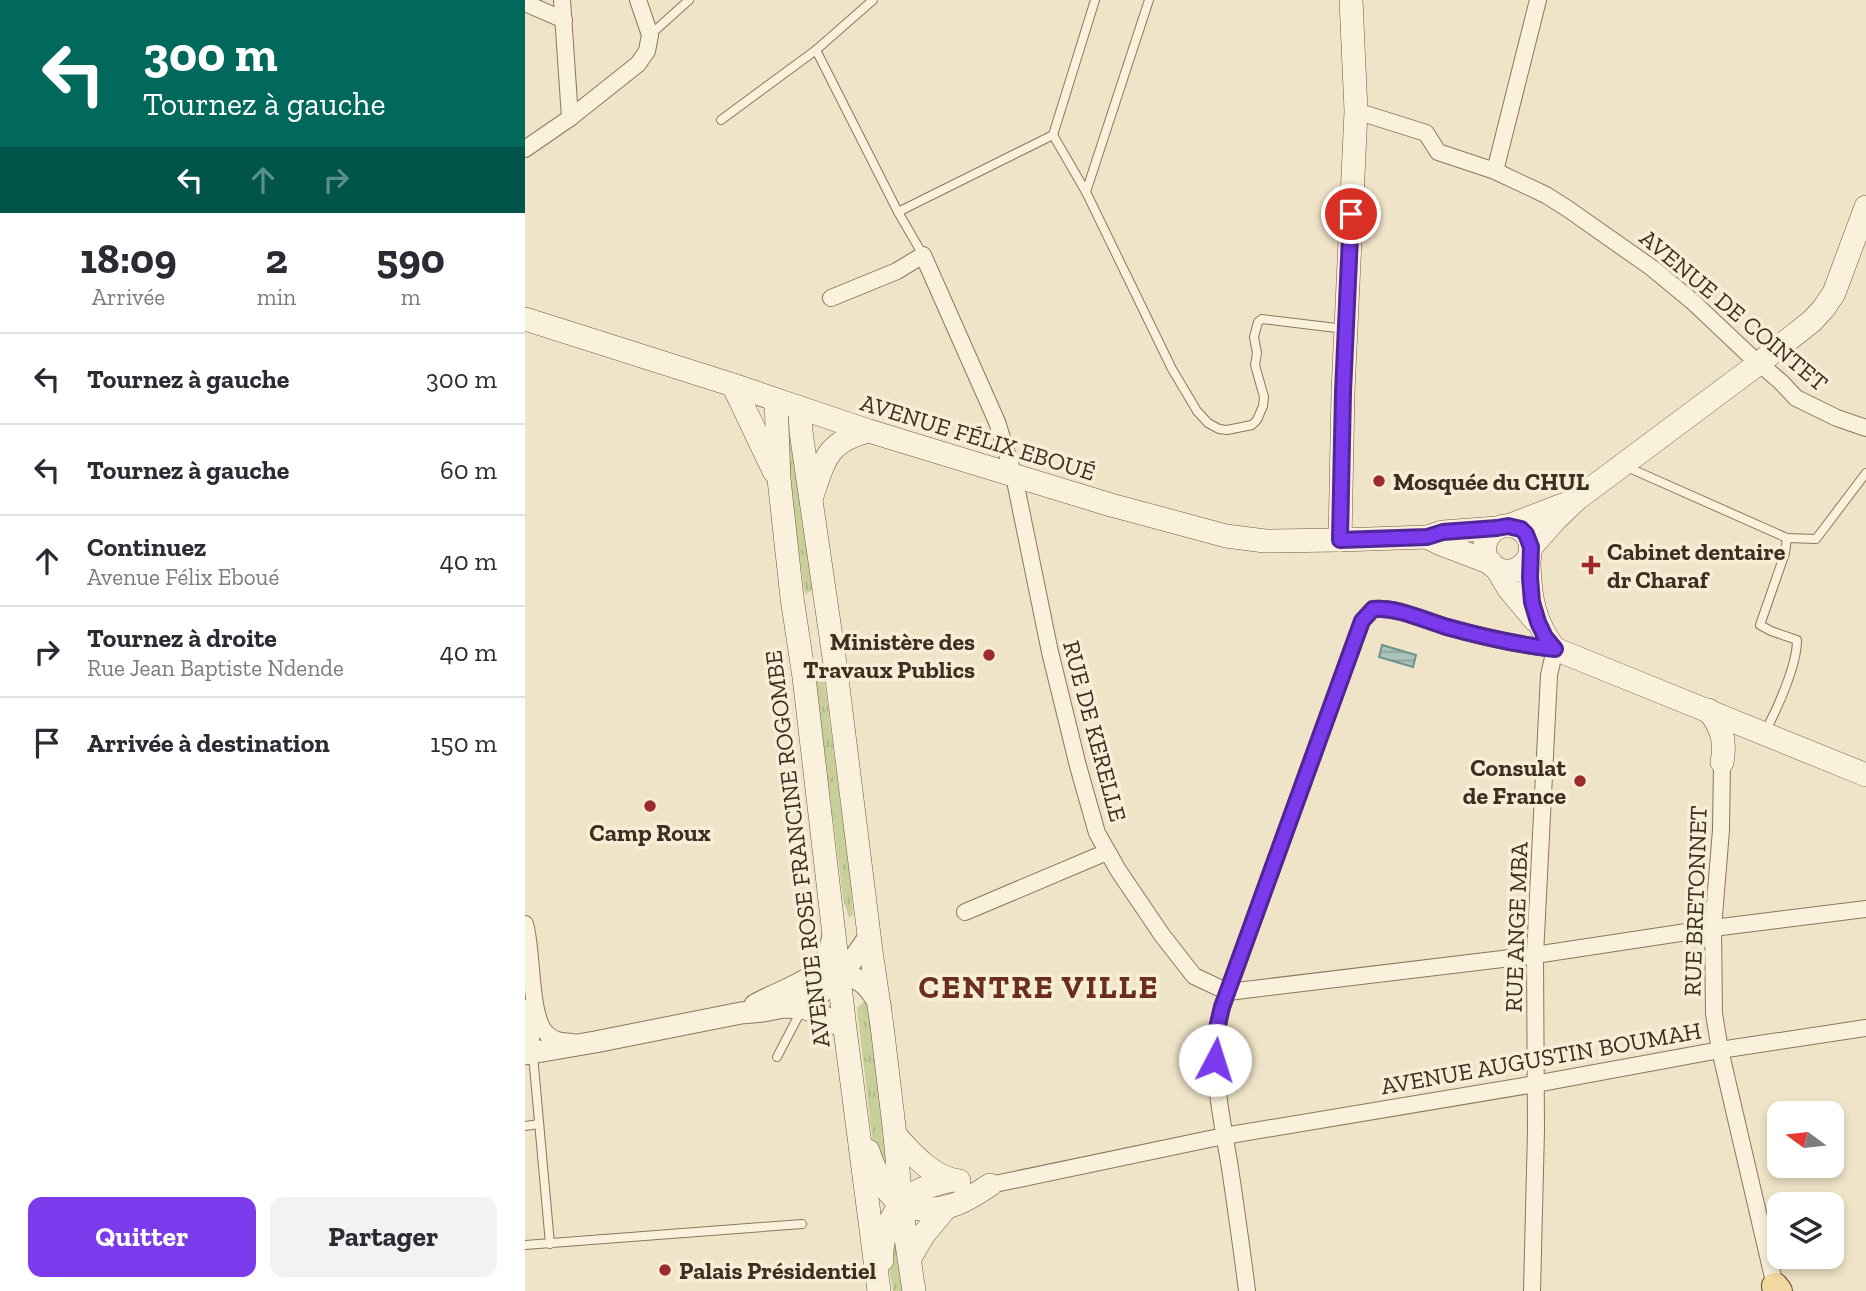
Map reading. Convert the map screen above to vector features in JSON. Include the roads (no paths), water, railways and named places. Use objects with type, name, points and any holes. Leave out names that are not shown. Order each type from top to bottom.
[{"type":"main road","points":[[1340,540],[1356,111],[1351,0]]},
{"type":"main road","points":[[1427,537],[1512,571],[1526,564],[1530,552],[1556,519],[1577,499],[1812,321],[1834,293],[1866,207]]},
{"type":"main road","name":"AVENUE FÉLIX EBOUÉ","points":[[525,319],[1014,476],[1226,536],[1265,541],[1427,537],[1443,532],[1503,527],[1577,499]]},
{"type":"main road","points":[[733,385],[779,479]]},
{"type":"main road","name":"AVENUE ROSE FRANCINE ROGOMBE","points":[[776,400],[779,479],[792,598],[835,927],[830,972],[845,1029],[879,1291]]},
{"type":"main road","points":[[800,408],[800,432],[831,638],[880,1006],[901,1205],[914,1291]]},
{"type":"main road","points":[[811,499],[824,461],[837,444],[869,431]]},
{"type":"main road","points":[[1538,622],[1521,605],[1485,551],[1488,538],[1503,527],[1514,526],[1526,534],[1530,552],[1532,602],[1545,637],[1555,649],[1866,775]]},
{"type":"main road","points":[[800,644],[831,638]]},
{"type":"main road","points":[[1708,710],[1724,735],[1722,762]]},
{"type":"main road","points":[[1722,762],[1744,737],[1765,733]]},
{"type":"main road","points":[[850,1063],[855,1070],[873,1168],[901,1205],[945,1209]]},
{"type":"main road","points":[[895,1135],[932,1171],[952,1180],[990,1185]]},
{"type":"main road","points":[[885,1291],[881,1253],[891,1219],[913,1193],[952,1180]]},
{"type":"main road","points":[[910,1258],[924,1234],[945,1209],[974,1196],[990,1185]]},
{"type":"street","points":[[562,0],[570,118]]},
{"type":"street","points":[[525,149],[570,118],[638,64],[647,51],[650,35],[638,0]]},
{"type":"street","points":[[1495,171],[1538,0]]},
{"type":"street","points":[[525,2],[564,20]]},
{"type":"street","name":"AVENUE DE COINTET","points":[[1356,111],[1426,133],[1438,152],[1495,171],[1546,195],[1652,268],[1702,309],[1796,398],[1837,418],[1866,428]]},
{"type":"street","points":[[831,298],[897,271],[923,255]]},
{"type":"street","name":"RUE DE KERELLE","points":[[923,255],[997,422],[1014,476],[1050,652],[1097,833],[1162,935],[1194,976],[1228,992]]},
{"type":"street","points":[[1247,1291],[1218,1105],[1215,1060],[1217,1028],[1362,621],[1373,609],[1386,608],[1460,630],[1522,645],[1555,649]]},
{"type":"street","name":"RUE ANGE MBA","points":[[1532,1291],[1535,955],[1549,675],[1555,649]]},
{"type":"street","name":"RUE BRETONNET","points":[[1722,762],[1721,830],[1713,928],[1714,1014],[1720,1051],[1777,1289]]},
{"type":"street","points":[[965,912],[1107,852]]},
{"type":"street","points":[[1228,992],[1535,955],[1713,928],[1866,909]]},
{"type":"street","points":[[525,924],[529,937],[539,1022],[557,1041],[595,1042]]},
{"type":"street","points":[[741,1013],[830,972],[857,956],[869,937]]},
{"type":"street","points":[[525,961],[529,1054],[741,1013],[798,1005],[826,989],[830,972]]},
{"type":"street","points":[[830,972],[853,977],[863,983],[872,990],[880,1006]]},
{"type":"street","points":[[798,1005],[845,1029]]},
{"type":"street","name":"AVENUE AUGUSTIN BOUMAH","points":[[990,1185],[1224,1136],[1866,1028]]},
{"type":"lane","points":[[650,35],[689,0]]},
{"type":"lane","points":[[721,120],[816,50],[873,0]]},
{"type":"lane","points":[[898,212],[1053,135],[1095,0]]},
{"type":"lane","points":[[1086,192],[1149,0]]},
{"type":"lane","points":[[816,50],[898,212],[923,255]]},
{"type":"lane","points":[[1053,135],[1086,192],[1172,369],[1197,411],[1208,423],[1227,430],[1252,425],[1257,419],[1264,397],[1255,365],[1257,353],[1254,337],[1258,322],[1262,319],[1346,329]]},
{"type":"lane","points":[[1622,464],[1787,538],[1816,539],[1866,473]]},
{"type":"lane","points":[[1765,733],[1777,709],[1797,650],[1797,640],[1759,625],[1785,553],[1787,538]]},
{"type":"lane","points":[[776,1057],[798,1005]]},
{"type":"lane","points":[[529,1054],[539,1124],[549,1244]]},
{"type":"lane","points":[[525,1126],[539,1124]]},
{"type":"lane","points":[[525,1245],[802,1224]]},
{"type":"water","points":[[1382,645],[1416,655],[1413,667],[1379,657]]},
{"type":"place","name":"Mosquée du CHUL","points":[[1379,481]]},
{"type":"place","name":"Cabinet dentaire dr Charaf","points":[[1591,565]]},
{"type":"place","name":"Ministère des Travaux Publics","points":[[989,655]]},
{"type":"place","name":"Consulat de France","points":[[1580,781]]},
{"type":"place","name":"Camp Roux","points":[[650,806]]},
{"type":"place","name":"Palais Présidentiel","points":[[665,1270]]},
{"type":"district","name":"CENTRE VILLE","points":[[1039,987]]}]
